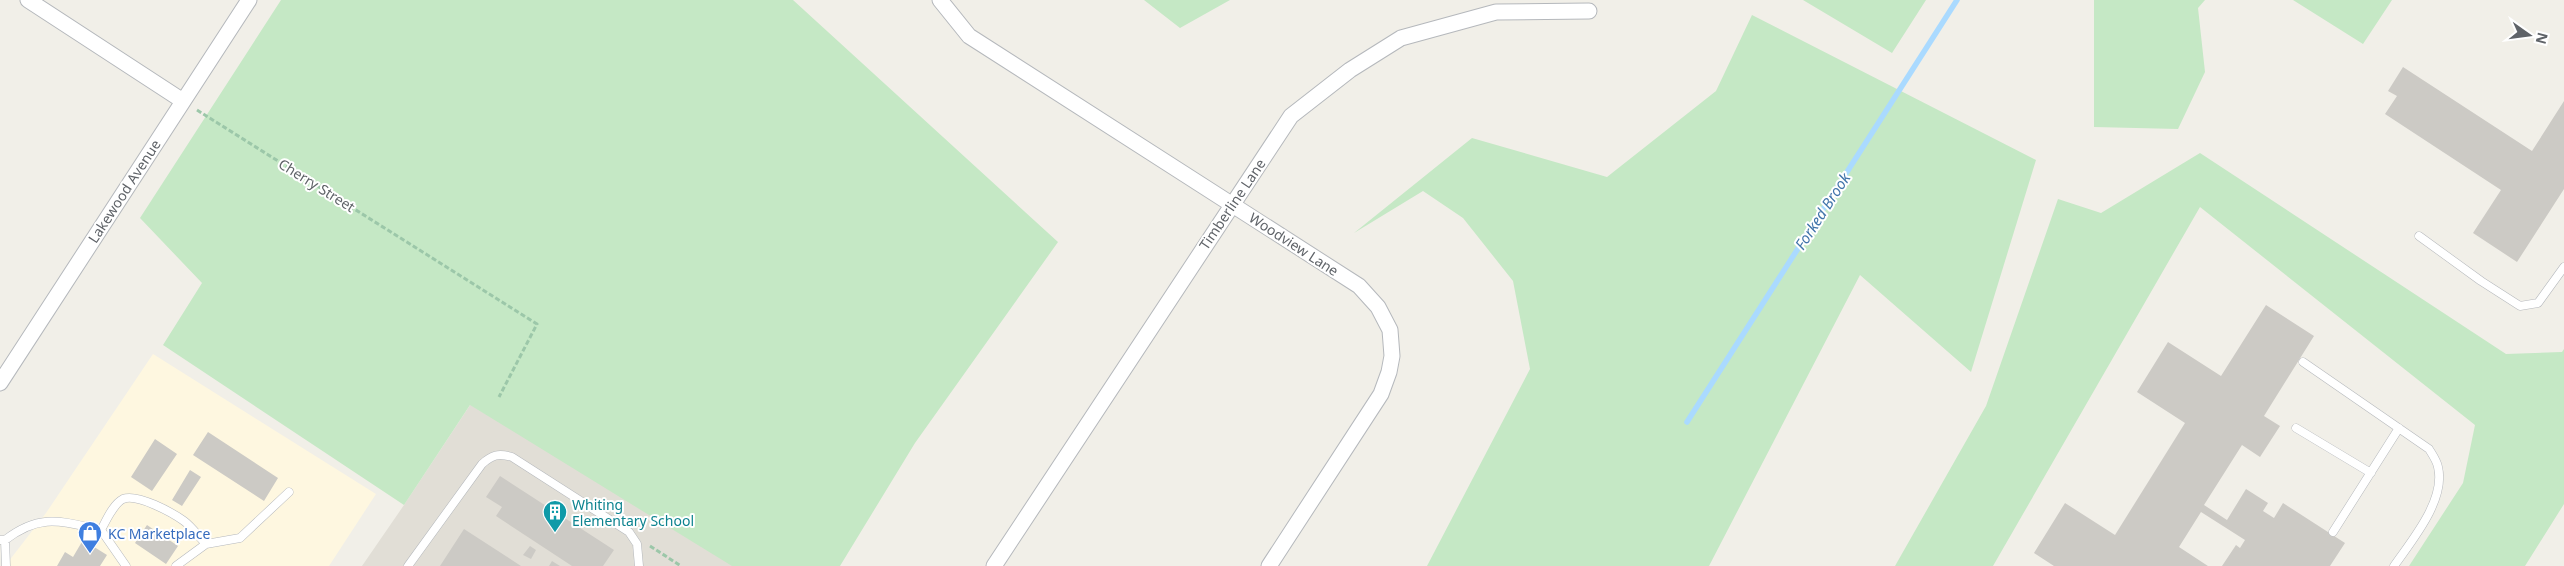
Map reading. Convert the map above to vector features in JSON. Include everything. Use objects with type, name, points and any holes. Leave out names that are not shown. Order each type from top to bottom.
[{"type":"street","points":[[28,0],[183,101]]},
{"type":"street","name":"Lakewood Avenue","points":[[0,383],[249,0]]},
{"type":"street","name":"Woodview Lane","points":[[940,0],[969,36],[1359,286],[1378,307],[1390,330],[1392,356],[1381,394],[1269,566]]},
{"type":"street","name":"Timberline Lane","points":[[994,566],[1291,116],[1350,70],[1401,38],[1496,12],[1589,11]]},
{"type":"lane","points":[[2419,236],[2480,281],[2520,306],[2538,302],[2564,267]]},
{"type":"lane","points":[[2303,362],[2429,449],[2438,467],[2437,492],[2428,516],[2394,566]]},
{"type":"lane","points":[[2296,428],[2371,473]]},
{"type":"lane","points":[[2333,532],[2399,428]]},
{"type":"lane","points":[[408,566],[482,464],[490,457],[500,454],[512,457],[628,532],[637,544],[639,566]]},
{"type":"lane","points":[[176,566],[206,544],[240,538],[289,492]]},
{"type":"lane","points":[[101,530],[118,503],[125,498],[133,498],[144,500],[184,521],[206,544]]},
{"type":"lane","points":[[6,566],[2,540],[22,528],[45,522],[63,522],[101,530],[126,566]]},
{"type":"path","name":"Cherry Street","points":[[183,101],[537,324],[499,398]]},
{"type":"path","points":[[628,532],[681,566]]},
{"type":"shaded area","points":[[586,230],[805,566],[362,566],[404,505]]},
{"type":"shaded area","points":[[153,354],[376,494],[329,566],[5,566],[46,513]]},
{"type":"green space","points":[[281,0],[793,0],[1058,242],[915,443],[840,566],[732,566],[470,405],[404,505],[163,345],[202,283],[140,218]]},
{"type":"green space","points":[[1144,0],[1230,0],[1180,28]]},
{"type":"green space","points":[[1803,0],[1926,0],[1892,53]]},
{"type":"green space","points":[[2094,0],[2205,0],[2198,8],[2205,72],[2178,129],[2094,127]]},
{"type":"green space","points":[[2293,0],[2392,0],[2363,44]]},
{"type":"green space","points":[[1752,15],[2036,160],[1971,372],[1860,275],[1709,566],[1427,566],[1530,369],[1513,281],[1463,218],[1423,191],[1354,233],[1472,138],[1607,177],[1716,91]]},
{"type":"green space","points":[[2200,153],[2506,354],[2562,352],[2564,349],[2564,504],[2525,566],[2409,566],[2463,483],[2475,425],[2200,207],[1993,566],[1895,566],[1986,406],[2058,199],[2101,213]]},
{"type":"building","points":[[2403,67],[2532,151],[2564,101],[2564,189],[2517,262],[2473,233],[2501,190],[2385,114],[2397,96],[2388,91]]},
{"type":"building","points":[[2266,305],[2314,336],[2264,416],[2280,426],[2260,457],[2242,445],[2204,505],[2227,520],[2246,489],[2268,503],[2263,511],[2274,518],[2283,503],[2345,543],[2330,566],[2222,566],[2236,545],[2240,548],[2245,540],[2201,512],[2179,547],[2208,566],[2054,566],[2034,553],[2065,503],[2115,535],[2185,423],[2137,392],[2168,342],[2221,376]]},
{"type":"building","points":[[208,432],[278,478],[264,501],[193,455]]},
{"type":"building","points":[[155,439],[177,454],[152,491],[131,477]]},
{"type":"building","points":[[190,470],[201,477],[182,506],[172,500]]},
{"type":"building","name":"Whiting Elementary School","points":[[500,476],[614,550],[603,566],[572,566],[496,516],[502,507],[486,497]]},
{"type":"building","points":[[147,525],[178,546],[166,564],[135,543]]},
{"type":"building","points":[[464,529],[521,566],[440,566]]},
{"type":"building","name":"KC Marketplace","points":[[83,540],[107,555],[100,566],[57,566],[65,552],[73,557]]},
{"type":"building","points":[[530,546],[536,550],[531,559],[523,555]]},
{"type":"building","name":"Whiting Elementary School","points":[[552,561],[560,566],[549,566]]},
{"type":"waterway","name":"Forked Brook","points":[[1687,422],[1957,0]]},
{"type":"place","name":"Whiting Elementary School","points":[[555,533]]},
{"type":"place","name":"KC Marketplace","points":[[90,554]]}]
